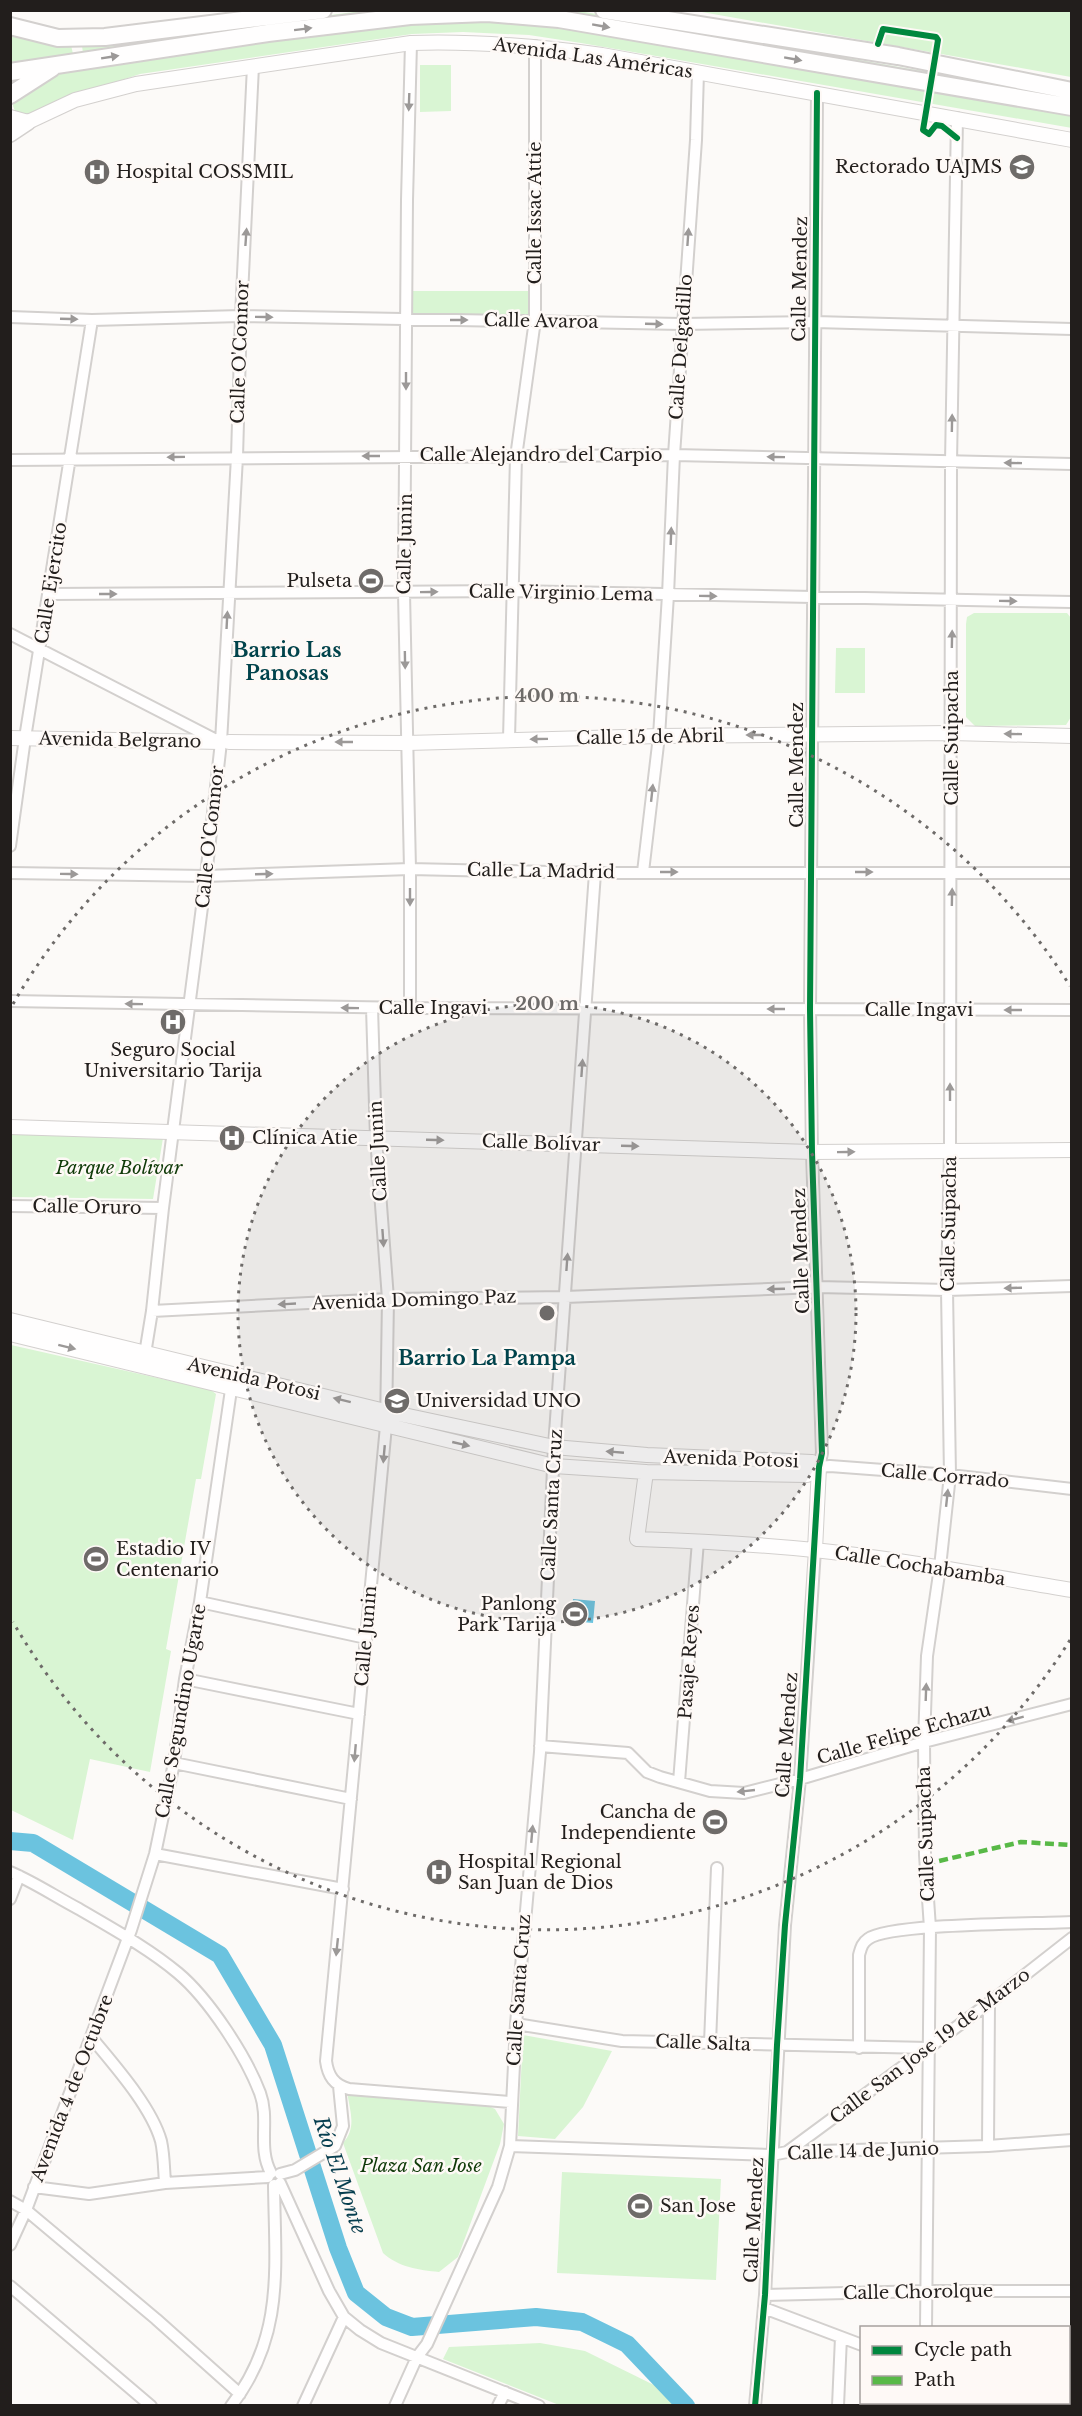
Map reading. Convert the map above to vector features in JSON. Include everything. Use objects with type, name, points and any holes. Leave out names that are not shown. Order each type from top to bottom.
[{"type":"main road","points":[[10,26],[58,38],[105,37],[323,10]]},
{"type":"main road","points":[[604,10],[898,57],[1071,91]]},
{"type":"main road","name":"Avenida Las Américas","points":[[10,72],[268,33],[398,17],[487,13],[559,19],[1071,107]]},
{"type":"main road","points":[[77,38],[78,62]]},
{"type":"main road","points":[[10,95],[55,66]]},
{"type":"main road","points":[[10,134],[28,122]]},
{"type":"street","name":"Avenida Las Américas","points":[[28,122],[75,100],[136,84],[411,43],[457,42],[536,46],[698,72],[1071,140]]},
{"type":"street","name":"Calle Junin","points":[[410,1008],[410,869],[404,592],[411,43]]},
{"type":"street","name":"Calle Issac Attie","points":[[509,739],[516,456],[535,320],[536,46]]},
{"type":"street","name":"Calle O'Connor","points":[[144,1359],[225,742],[228,594],[237,457],[253,66]]},
{"type":"street","name":"Calle Delgadillo","points":[[643,872],[659,736],[682,324],[696,140],[698,72]]},
{"type":"street","name":"Calle Mendez","points":[[755,2406],[765,2295],[785,1925],[800,1779],[819,1467],[822,1453],[812,1152],[810,1009],[817,93]]},
{"type":"street","points":[[10,117],[28,122]]},
{"type":"street","name":"Calle Suipacha","points":[[926,2326],[930,1928],[925,1855],[924,1742],[927,1656],[940,1568],[950,1475],[946,1290],[950,1151],[952,872],[951,462],[957,118]]},
{"type":"street","name":"Calle Avaroa","points":[[10,316],[92,320],[241,316],[682,324],[815,322],[1071,329]]},
{"type":"street","name":"Calle Ejercito","points":[[10,846],[25,738],[50,594],[92,320]]},
{"type":"street","name":"Calle Alejandro del Carpio","points":[[10,460],[674,455],[1071,464]]},
{"type":"street","name":"Calle Virginio Lema","points":[[50,594],[512,591],[1071,602]]},
{"type":"street","points":[[10,634],[225,742]]},
{"type":"street","name":"Calle 15 de Abril","points":[[225,742],[407,743],[659,736],[951,733],[1071,736]]},
{"type":"street","name":"Avenida Belgrano","points":[[10,738],[225,742]]},
{"type":"street","name":"Calle La Madrid","points":[[10,873],[206,876],[410,869],[595,873],[1071,873]]},
{"type":"street","name":"Calle Santa Cruz","points":[[510,2146],[516,2024],[540,1746],[554,1447],[595,873]]},
{"type":"street","name":"Calle Ingavi","points":[[10,1001],[372,1008],[1071,1010]]},
{"type":"street","name":"Calle Junin","points":[[275,2178],[295,2170],[335,2146],[344,2126],[339,2086],[331,2078],[326,2061],[386,1426],[388,1299],[376,1138],[372,1008]]},
{"type":"street","name":"Calle Bolívar","points":[[10,1127],[812,1152],[1071,1150]]},
{"type":"street","name":"Calle Oruro","points":[[10,1206],[163,1208]]},
{"type":"street","name":"Avenida Domingo Paz","points":[[152,1311],[388,1299],[564,1297],[818,1287],[946,1290],[1071,1286]]},
{"type":"street","name":"Avenida Potosi","points":[[10,1320],[144,1359],[232,1380],[554,1447],[647,1455],[812,1462],[819,1467],[807,1474],[646,1472],[554,1466],[386,1426],[232,1380]]},
{"type":"street","name":"Avenida Potosi","points":[[10,1334],[144,1359]]},
{"type":"street","name":"Calle Segundino Ugarte","points":[[150,1870],[174,1763],[184,1679],[200,1602],[232,1380]]},
{"type":"street","name":"Calle Cochabamba","points":[[647,1455],[637,1539],[815,1550],[1071,1590]]},
{"type":"street","name":"Calle Corrado","points":[[819,1467],[950,1475],[1071,1489]]},
{"type":"street","name":"Pasaje Reyes","points":[[679,1782],[698,1541]]},
{"type":"street","points":[[200,1602],[366,1638]]},
{"type":"street","points":[[184,1679],[359,1714]]},
{"type":"street","name":"Calle Felipe Echazu","points":[[540,1746],[628,1753],[647,1772],[710,1791],[744,1793],[924,1742],[1071,1704]]},
{"type":"street","points":[[174,1763],[351,1799]]},
{"type":"street","points":[[155,1854],[343,1889]]},
{"type":"street","points":[[710,2043],[717,1868]]},
{"type":"street","name":"Avenida 4 de Octubre","points":[[10,2245],[26,2210],[130,1934],[150,1870]]},
{"type":"street","points":[[10,1899],[15,1874],[130,1934],[178,1973],[213,2012],[252,2073],[263,2102],[265,2125],[263,2156],[344,2317],[381,2343],[539,2406]]},
{"type":"street","points":[[860,2048],[859,1955],[862,1946],[869,1938],[883,1933],[930,1928],[1071,1922]]},
{"type":"street","name":"Calle San Jose 19 de Marzo","points":[[787,2152],[989,2003],[1071,1938]]},
{"type":"street","points":[[988,2146],[989,2003]]},
{"type":"street","name":"Calle Salta","points":[[516,2024],[622,2041],[928,2048]]},
{"type":"street","points":[[91,2037],[127,2081],[157,2132],[161,2142],[165,2183]]},
{"type":"street","points":[[339,2086],[349,2089],[511,2102]]},
{"type":"street","name":"Calle 14 de Junio","points":[[510,2146],[772,2155],[787,2152],[929,2149],[1071,2140]]},
{"type":"street","points":[[395,2406],[417,2357],[426,2344],[452,2290],[498,2187],[510,2146]]},
{"type":"street","points":[[34,2187],[89,2194],[165,2183],[275,2178]]},
{"type":"street","points":[[231,2406],[262,2355],[274,2298],[275,2178]]},
{"type":"street","points":[[10,2201],[26,2210],[156,2319],[240,2394]]},
{"type":"street","points":[[10,2286],[151,2406]]},
{"type":"street","name":"Calle Chorolque","points":[[765,2295],[927,2291],[1071,2291]]},
{"type":"street","points":[[764,2308],[860,2345]]},
{"type":"street","points":[[303,2406],[344,2317]]},
{"type":"street","points":[[838,2406],[841,2337]]},
{"type":"street","points":[[498,2406],[505,2392]]},
{"type":"green space","points":[[362,11],[416,11],[83,53],[82,46]]},
{"type":"green space","points":[[521,11],[579,11],[1071,97],[1071,103]]},
{"type":"green space","points":[[696,11],[1071,11],[1071,77],[1021,68]]},
{"type":"green space","points":[[456,19],[545,23],[1071,112],[1072,128],[581,43],[529,35],[463,32],[412,34],[140,74],[73,96],[37,112],[21,114],[15,111],[13,106],[14,100],[57,71],[266,38]]},
{"type":"green space","points":[[11,33],[71,45],[73,54],[71,57],[11,66]]},
{"type":"green space","points":[[420,65],[451,65],[451,111],[420,112]]},
{"type":"green space","points":[[411,291],[535,291],[533,318],[411,319]]},
{"type":"green space","points":[[974,613],[1067,613],[1071,618],[1071,717],[1066,725],[975,726],[966,717],[966,624],[967,617]]},
{"type":"green space","points":[[836,648],[865,648],[865,693],[835,693]]},
{"type":"green space","name":"Parque Bolívar","points":[[11,1134],[163,1138],[153,1199],[11,1197]]},
{"type":"green space","name":"Estadio IV Centenario","points":[[11,1345],[211,1390],[216,1394],[201,1479],[196,1479],[166,1649],[171,1651],[150,1772],[90,1759],[73,1840],[11,1810]]},
{"type":"green space","points":[[523,2035],[612,2051],[583,2107],[555,2139],[518,2136]]},
{"type":"green space","name":"Plaza San Jose","points":[[347,2092],[484,2104],[495,2109],[504,2124],[500,2144],[458,2257],[439,2272],[402,2265],[383,2253],[343,2143],[351,2125]]},
{"type":"green space","name":"San Jose","points":[[562,2172],[721,2179],[716,2280],[557,2273]]},
{"type":"green space","points":[[540,2343],[585,2351],[658,2387],[673,2405],[559,2405],[443,2359],[449,2347]]},
{"type":"water","points":[[573,1599],[595,1601],[593,1623],[571,1621]]},
{"type":"waterway","name":"Río El Monte","points":[[10,1841],[33,1843],[220,1955],[273,2045],[338,2248],[356,2293],[386,2317],[412,2327],[536,2317],[582,2322],[627,2344],[686,2406]]},
{"type":"marked path","points":[[926,1864],[1021,1842],[1072,1845]]},
{"type":"cycle path","points":[[878,44],[883,29],[936,37],[938,40],[923,130],[929,134],[936,125],[942,126],[957,138]]},
{"type":"cycle path","points":[[755,2406],[765,2295],[785,1925],[800,1779],[819,1467],[822,1453],[812,1152],[810,1009],[817,93]]},
{"type":"place","name":"Rectorado UAJMS","points":[[1022,167]]},
{"type":"place","name":"Hospital COSSMIL","points":[[97,172]]},
{"type":"place","name":"Pulseta","points":[[371,581]]},
{"type":"place","name":"Seguro Social Universitario Tarija","points":[[173,1022]]},
{"type":"place","name":"Clínica Atie","points":[[232,1138]]},
{"type":"place","name":"Universidad UNO","points":[[397,1401]]},
{"type":"place","name":"Estadio IV Centenario","points":[[96,1559]]},
{"type":"place","name":"Panlong Park Tarija","points":[[575,1614]]},
{"type":"place","name":"Cancha de Independiente","points":[[715,1822]]},
{"type":"place","name":"Hospital Regional San Juan de Dios","points":[[439,1872]]},
{"type":"place","name":"San Jose","points":[[640,2206]]},
{"type":"district","name":"Barrio Las Panosas","points":[[287,662]]},
{"type":"district","name":"Barrio La Pampa","points":[[487,1358]]}]
